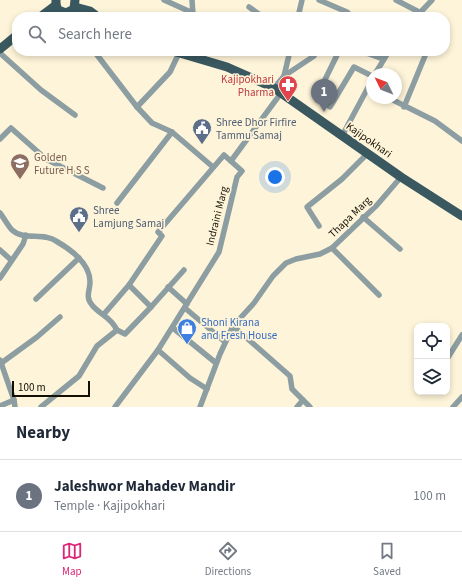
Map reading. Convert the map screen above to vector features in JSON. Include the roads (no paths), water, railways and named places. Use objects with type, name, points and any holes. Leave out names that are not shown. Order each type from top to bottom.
[{"type":"main road","points":[[45,12],[56,2],[60,12],[74,9],[91,12]]},
{"type":"main road","points":[[0,48],[12,39]]},
{"type":"main road","name":"Kajipokhari","points":[[193,56],[227,67],[277,90],[401,177],[462,216]]},
{"type":"street","points":[[164,0],[187,12]]},
{"type":"street","points":[[192,0],[193,12]]},
{"type":"street","points":[[299,12],[302,0]]},
{"type":"street","points":[[319,0],[342,12]]},
{"type":"street","points":[[396,0],[414,12]]},
{"type":"street","points":[[421,12],[432,0]]},
{"type":"street","points":[[249,7],[256,12]]},
{"type":"street","points":[[0,53],[41,90],[75,115]]},
{"type":"street","points":[[98,56],[137,107],[152,123],[172,132],[191,150],[213,167]]},
{"type":"street","points":[[137,107],[170,72],[178,56]]},
{"type":"street","points":[[104,314],[130,285],[162,236],[158,232],[224,155],[231,161],[277,90],[284,76],[289,56]]},
{"type":"street","points":[[284,76],[314,56]]},
{"type":"street","points":[[337,56],[317,96],[330,107],[354,67],[366,73]]},
{"type":"street","points":[[373,56],[383,60]]},
{"type":"street","points":[[378,68],[386,56]]},
{"type":"street","points":[[404,107],[425,56]]},
{"type":"street","points":[[342,136],[366,95]]},
{"type":"street","points":[[399,104],[435,120],[462,141]]},
{"type":"street","points":[[0,139],[11,128],[46,159],[103,188]]},
{"type":"street","points":[[117,203],[172,132]]},
{"type":"street","points":[[319,226],[307,207],[342,179],[368,154]]},
{"type":"street","name":"Indraini Marg","points":[[115,407],[127,389],[146,368],[173,328],[219,252],[237,177],[242,171],[231,161]]},
{"type":"street","name":"Thapa Marg","points":[[200,407],[216,363],[233,326],[286,263],[296,258],[320,254],[332,248],[377,205],[401,177]]},
{"type":"street","points":[[0,213],[12,230],[26,235],[51,238],[79,258],[86,269],[90,281],[88,295],[92,305],[113,322],[117,330],[125,334],[184,270]]},
{"type":"street","points":[[363,217],[400,250]]},
{"type":"street","points":[[0,278],[23,244],[26,235]]},
{"type":"street","points":[[332,248],[379,295]]},
{"type":"street","points":[[0,250],[11,260]]},
{"type":"street","points":[[36,298],[79,258]]},
{"type":"street","points":[[130,285],[151,307]]},
{"type":"street","points":[[168,287],[225,342]]},
{"type":"street","points":[[15,407],[14,400],[0,362],[38,337],[60,317]]},
{"type":"street","points":[[233,326],[290,376],[292,389],[310,407]]},
{"type":"street","points":[[173,328],[216,363]]},
{"type":"street","points":[[41,407],[78,376],[97,346],[117,330]]},
{"type":"street","points":[[450,354],[462,335]]},
{"type":"street","points":[[158,350],[190,378],[207,389]]},
{"type":"street","points":[[453,407],[462,397]]},
{"type":"street","points":[[0,406],[14,400]]},
{"type":"street","points":[[297,407],[303,400]]},
{"type":"place","name":"Kajipokhari Pharma","points":[[288,102]]},
{"type":"place","name":"Jaleshwor Mahadev Mandir","points":[[324,112]]},
{"type":"place","name":"Shree Dhor Firfire Tammu Samaj","points":[[202,145]]},
{"type":"place","name":"Golden Future H S S","points":[[20,180]]},
{"type":"place","name":"Shree Lamjung Samaj","points":[[79,233]]},
{"type":"place","name":"Shoni Kirana and Fresh House","points":[[187,345]]}]
